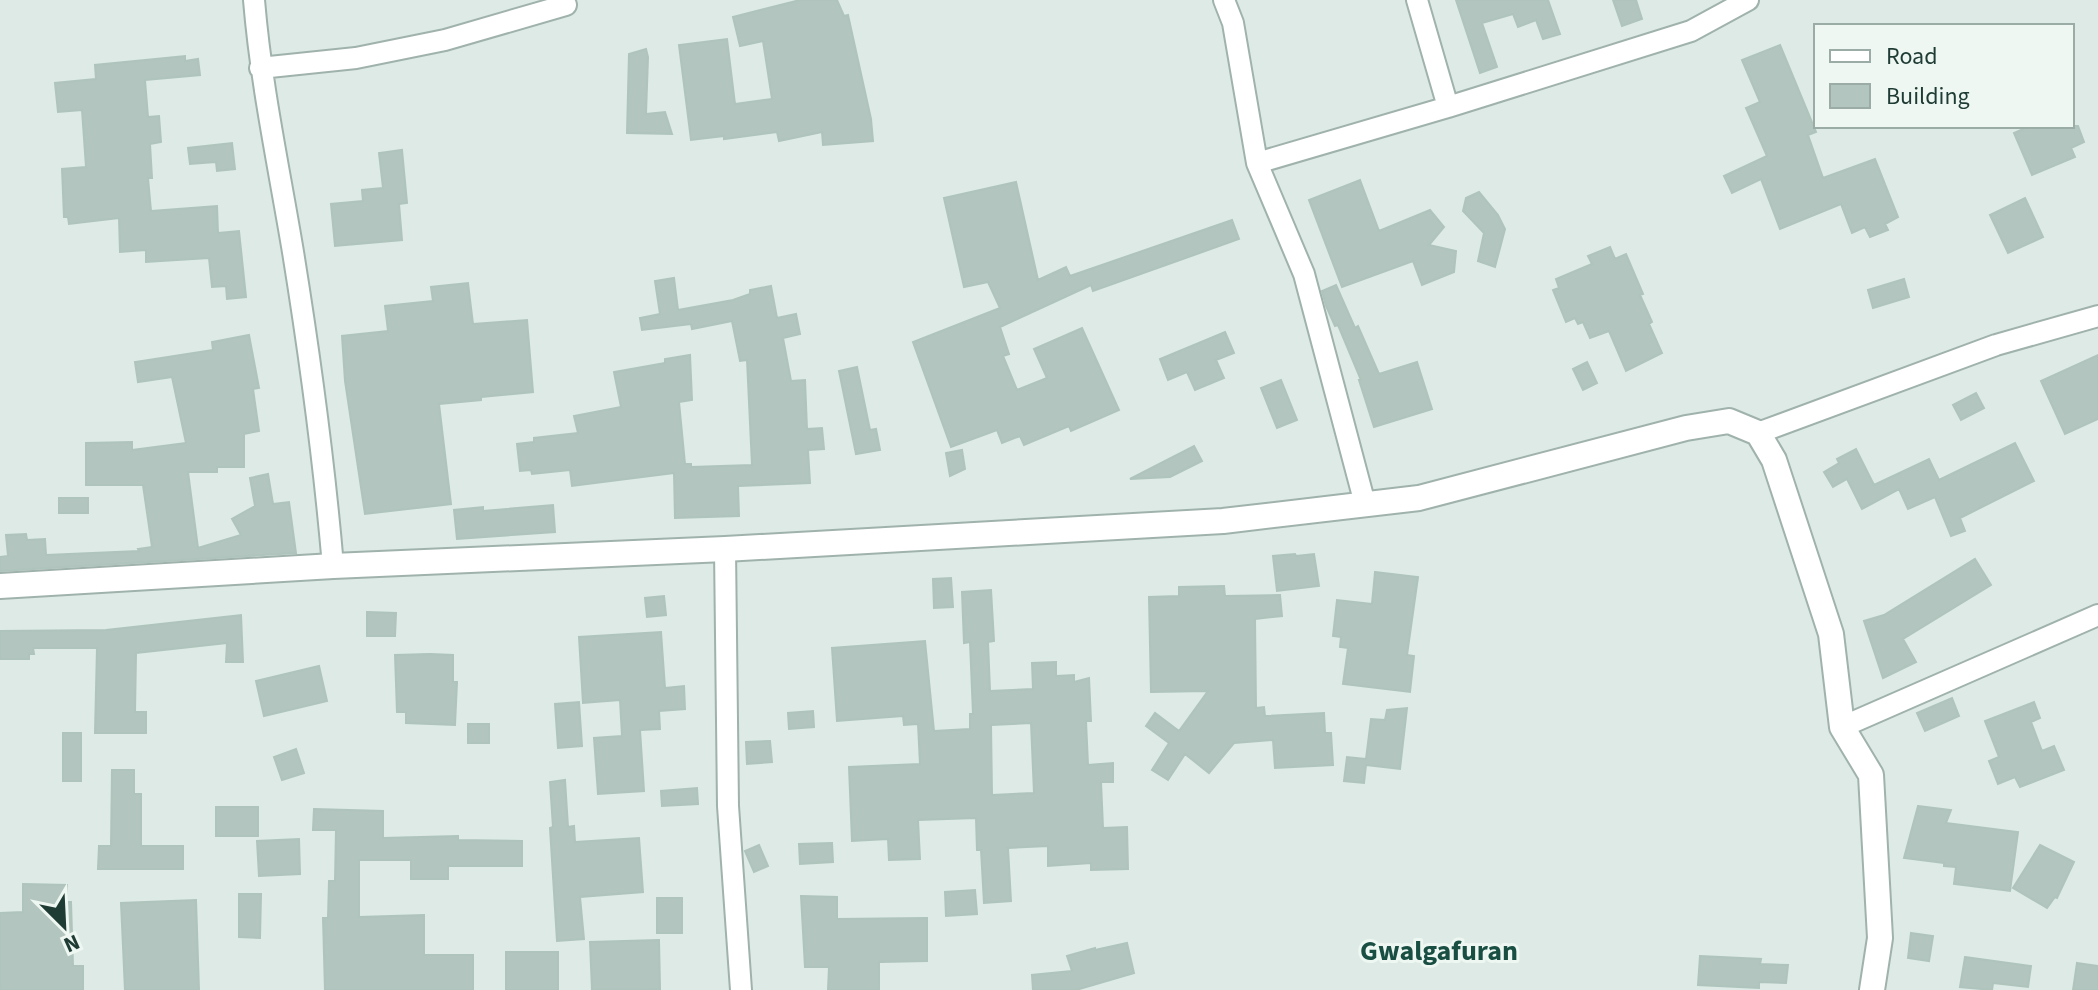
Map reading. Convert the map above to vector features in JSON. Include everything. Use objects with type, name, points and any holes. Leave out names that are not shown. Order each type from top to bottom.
[{"type":"street","points":[[254,0],[260,68],[319,423],[333,566]]},
{"type":"street","points":[[1224,0],[1233,23],[1257,163],[1304,274],[1365,504]]},
{"type":"street","points":[[1417,0],[1448,107]]},
{"type":"street","points":[[1257,163],[1691,31],[1748,0]]},
{"type":"street","points":[[260,68],[356,58],[445,40],[566,5]]},
{"type":"street","points":[[1758,433],[1996,345],[2098,316]]},
{"type":"street","points":[[0,586],[1223,521],[1419,498],[1686,428],[1729,421],[1758,433],[1774,460],[1831,634],[1842,727],[1871,775],[1880,938],[1872,990]]},
{"type":"street","points":[[725,549],[728,806],[741,990]]},
{"type":"street","points":[[1842,727],[2098,615]]},
{"type":"building","points":[[800,0],[837,0],[844,16],[848,15],[873,141],[823,145],[822,132],[779,141],[777,132],[691,140],[679,45],[727,39],[735,104],[772,99],[763,41],[740,46],[733,17]]},
{"type":"building","points":[[1456,0],[1548,0],[1560,34],[1543,39],[1536,20],[1518,27],[1513,14],[1482,23],[1497,67],[1480,73]]},
{"type":"building","points":[[1613,0],[1636,0],[1642,19],[1622,26]]},
{"type":"building","points":[[1780,45],[1816,132],[1808,135],[1823,178],[1875,159],[1898,217],[1885,224],[1888,230],[1870,237],[1865,227],[1852,233],[1841,204],[1780,229],[1761,179],[1732,193],[1724,176],[1767,156],[1746,108],[1760,102],[1742,60]]},
{"type":"building","points":[[646,49],[646,114],[665,112],[672,134],[627,133],[629,54]]},
{"type":"building","points":[[185,56],[185,61],[198,59],[200,75],[145,80],[148,117],[159,116],[161,142],[150,144],[152,178],[148,178],[151,211],[217,206],[218,233],[239,231],[246,297],[227,299],[226,286],[212,287],[209,258],[146,262],[146,250],[120,252],[119,218],[69,224],[68,217],[64,217],[62,169],[86,167],[82,110],[58,112],[55,83],[96,79],[95,65]]},
{"type":"building","points":[[2078,126],[2084,142],[2071,148],[2075,157],[2032,175],[2014,133],[2025,128]]},
{"type":"building","points":[[232,143],[235,169],[217,171],[216,162],[190,164],[188,148]]},
{"type":"building","points":[[402,150],[407,203],[399,204],[402,240],[335,246],[331,204],[363,201],[362,190],[383,188],[379,153]]},
{"type":"building","points":[[1360,180],[1379,231],[1430,210],[1444,227],[1429,245],[1456,251],[1454,272],[1422,285],[1413,261],[1342,287],[1309,200]]},
{"type":"building","points":[[1016,182],[1038,280],[1066,267],[1070,276],[1232,220],[1239,239],[1093,291],[1091,285],[1000,327],[1009,354],[1003,356],[1017,390],[1047,378],[1034,349],[1082,328],[1119,410],[1071,431],[1069,426],[1024,445],[1020,436],[1002,443],[997,430],[951,447],[913,342],[1000,308],[988,282],[964,287],[944,198]]},
{"type":"building","points":[[1479,192],[1505,229],[1495,267],[1478,261],[1484,233],[1463,211],[1466,198]]},
{"type":"building","points":[[2025,198],[2043,237],[2008,253],[1990,215]]},
{"type":"building","points":[[1610,247],[1615,259],[1626,254],[1662,353],[1626,371],[1609,331],[1590,338],[1583,322],[1578,324],[1575,318],[1566,322],[1553,290],[1559,288],[1556,279],[1592,264],[1588,256]]},
{"type":"building","points":[[674,278],[678,310],[733,300],[750,294],[750,290],[771,286],[777,318],[796,314],[800,334],[783,338],[791,381],[805,380],[807,429],[822,428],[824,449],[808,450],[810,483],[738,486],[739,516],[675,518],[674,473],[572,486],[570,470],[532,474],[531,470],[520,471],[517,444],[534,442],[534,438],[578,433],[574,416],[621,407],[614,372],[690,355],[692,400],[679,402],[685,464],[691,464],[691,467],[752,465],[747,360],[740,361],[732,321],[692,329],[691,324],[642,330],[640,318],[660,314],[655,281]]},
{"type":"building","points":[[1904,279],[1909,297],[1873,308],[1868,290]]},
{"type":"building","points":[[468,283],[473,324],[527,320],[533,392],[439,404],[451,504],[365,514],[345,381],[342,336],[388,331],[385,306],[433,301],[431,287]]},
{"type":"building","points":[[1336,285],[1379,374],[1417,362],[1432,409],[1374,427],[1361,380],[1338,325],[1335,326],[1326,306],[1322,291]]},
{"type":"building","points":[[1225,332],[1234,353],[1216,360],[1224,378],[1195,390],[1187,372],[1168,380],[1160,359]]},
{"type":"building","points":[[249,335],[259,388],[253,389],[259,431],[244,434],[244,467],[217,467],[217,472],[188,472],[198,548],[241,535],[232,519],[255,506],[250,478],[268,474],[273,504],[289,502],[296,553],[0,571],[0,557],[8,556],[6,535],[26,534],[27,540],[45,539],[46,555],[139,551],[152,547],[143,485],[86,485],[86,443],[132,442],[132,450],[186,443],[172,377],[138,382],[135,362],[213,350],[212,342]]},
{"type":"building","points":[[2098,355],[2098,419],[2065,434],[2041,381]]},
{"type":"building","points":[[1587,362],[1597,383],[1583,390],[1573,369]]},
{"type":"building","points":[[857,367],[870,430],[876,429],[880,450],[856,454],[839,371]]},
{"type":"building","points":[[1281,380],[1297,420],[1277,428],[1261,388]]},
{"type":"building","points":[[1976,393],[1984,408],[1961,420],[1953,405]]},
{"type":"building","points":[[2015,443],[2034,481],[1960,518],[1965,531],[1951,536],[1935,497],[1908,509],[1899,489],[1862,509],[1847,479],[1833,487],[1824,472],[1839,463],[1837,459],[1856,449],[1874,485],[1929,459],[1939,480]]},
{"type":"building","points":[[1194,446],[1202,461],[1170,477],[1130,479]]},
{"type":"building","points":[[962,450],[965,469],[950,476],[946,453]]},
{"type":"building","points":[[59,498],[88,498],[88,513],[59,513]]},
{"type":"building","points":[[553,505],[555,532],[457,539],[454,510],[483,507],[483,511]]},
{"type":"building","points":[[1314,554],[1319,586],[1277,591],[1273,556]]},
{"type":"building","points":[[1975,559],[1991,585],[1903,639],[1916,662],[1883,678],[1864,621],[1884,615]]},
{"type":"building","points":[[1375,572],[1418,577],[1407,655],[1414,656],[1410,692],[1343,684],[1348,648],[1340,647],[1341,637],[1333,636],[1337,600],[1372,604]]},
{"type":"building","points":[[951,578],[953,607],[934,608],[933,579]]},
{"type":"building","points":[[1224,586],[1225,596],[1280,595],[1282,616],[1255,619],[1256,708],[1264,707],[1265,716],[1324,713],[1325,733],[1331,733],[1333,765],[1275,768],[1273,740],[1234,743],[1209,773],[1185,754],[1168,780],[1152,770],[1169,743],[1146,726],[1155,713],[1179,731],[1208,691],[1151,692],[1149,597],[1179,596],[1179,587]]},
{"type":"building","points":[[991,590],[994,641],[988,642],[990,691],[1033,689],[1032,663],[1056,662],[1056,676],[1074,675],[1074,682],[1089,678],[1091,721],[1086,721],[1088,765],[1113,763],[1113,782],[1101,782],[1103,828],[1127,827],[1128,869],[1091,870],[1091,863],[1048,866],[1048,846],[1008,848],[1011,901],[984,903],[976,818],[918,820],[920,859],[889,860],[888,839],[852,841],[849,767],[920,764],[918,724],[904,725],[903,716],[837,721],[832,648],[925,641],[934,731],[970,729],[970,714],[973,714],[970,642],[964,643],[962,592]],"holes":[[[1031,723],[1034,793],[992,795],[991,725]]]},
{"type":"building","points":[[664,596],[666,615],[647,617],[645,598]]},
{"type":"building","points":[[367,612],[396,613],[395,636],[367,636]]},
{"type":"building","points":[[241,615],[243,662],[226,662],[227,643],[136,653],[135,712],[146,712],[146,733],[95,733],[97,648],[33,648],[34,654],[29,654],[29,659],[0,659],[0,631],[106,630]]},
{"type":"building","points":[[661,632],[665,688],[684,686],[685,709],[659,711],[660,729],[640,730],[644,791],[598,794],[594,738],[622,736],[620,700],[583,703],[579,637]]},
{"type":"building","points":[[395,655],[453,655],[453,682],[457,682],[455,725],[406,723],[406,712],[397,712]]},
{"type":"building","points":[[319,666],[327,701],[264,716],[256,681]]},
{"type":"building","points":[[1952,698],[1959,716],[1925,731],[1917,713]]},
{"type":"building","points":[[579,702],[582,746],[558,748],[555,704]]},
{"type":"building","points":[[2034,702],[2040,718],[2031,722],[2042,751],[2054,746],[2064,770],[2020,787],[2015,777],[1998,784],[1989,761],[1999,757],[1985,721]]},
{"type":"building","points":[[1407,708],[1400,769],[1366,765],[1364,783],[1344,781],[1347,757],[1366,759],[1371,719],[1385,720],[1387,710]]},
{"type":"building","points":[[813,711],[814,727],[789,729],[788,713]]},
{"type":"building","points":[[468,724],[489,724],[489,743],[468,743]]},
{"type":"building","points":[[63,733],[81,733],[81,781],[63,781]]},
{"type":"building","points":[[770,741],[772,762],[747,764],[746,742]]},
{"type":"building","points":[[296,749],[304,773],[282,780],[274,757]]},
{"type":"building","points":[[112,770],[134,770],[134,794],[141,794],[141,846],[183,846],[183,869],[98,869],[99,846],[111,846]]},
{"type":"building","points":[[565,780],[568,827],[574,826],[575,842],[639,838],[643,892],[580,897],[584,939],[557,941],[550,782]]},
{"type":"building","points":[[697,788],[698,804],[662,806],[661,791]]},
{"type":"building","points":[[1918,806],[1951,810],[1946,823],[2018,832],[2010,891],[1954,884],[1956,867],[1904,858]]},
{"type":"building","points":[[216,807],[258,807],[258,836],[216,836]]},
{"type":"building","points":[[314,809],[383,811],[383,838],[458,836],[458,840],[522,841],[522,866],[448,866],[448,879],[411,879],[411,860],[359,860],[359,917],[424,915],[424,955],[473,955],[473,990],[325,990],[323,918],[328,918],[329,881],[335,881],[336,830],[313,830]]},
{"type":"building","points":[[299,839],[300,874],[259,876],[257,841]]},
{"type":"building","points":[[832,843],[833,862],[800,864],[799,844]]},
{"type":"building","points":[[759,845],[768,866],[754,872],[745,851]]},
{"type":"building","points":[[2040,845],[2074,862],[2057,898],[2047,908],[2013,888]]},
{"type":"building","points":[[23,884],[67,885],[66,902],[71,902],[73,966],[83,966],[83,990],[0,990],[0,913],[23,912]]},
{"type":"building","points":[[975,890],[977,914],[946,916],[945,892]]},
{"type":"building","points":[[239,894],[261,894],[260,938],[239,937]]},
{"type":"building","points":[[801,896],[837,897],[837,919],[927,918],[927,961],[879,962],[879,990],[828,990],[829,967],[805,967]]},
{"type":"building","points":[[657,898],[682,898],[682,933],[657,933]]},
{"type":"building","points":[[196,900],[199,990],[125,990],[121,903]]},
{"type":"building","points":[[1911,933],[1933,936],[1929,961],[1908,958]]},
{"type":"building","points":[[659,940],[660,989],[592,990],[590,942]]},
{"type":"building","points":[[1127,943],[1134,973],[1076,990],[1033,990],[1032,975],[1072,971],[1067,956]]},
{"type":"building","points":[[506,952],[558,952],[558,990],[506,990]]},
{"type":"building","points":[[1700,956],[1761,959],[1760,964],[1788,965],[1786,983],[1759,982],[1759,988],[1698,985]]},
{"type":"building","points":[[1965,957],[2031,966],[2028,987],[1993,983],[1992,990],[1960,987]]},
{"type":"building","points":[[2077,963],[2098,966],[2098,990],[2073,990]]},
{"type":"district","name":"Gwalgafuran","points":[[1439,951]]}]
